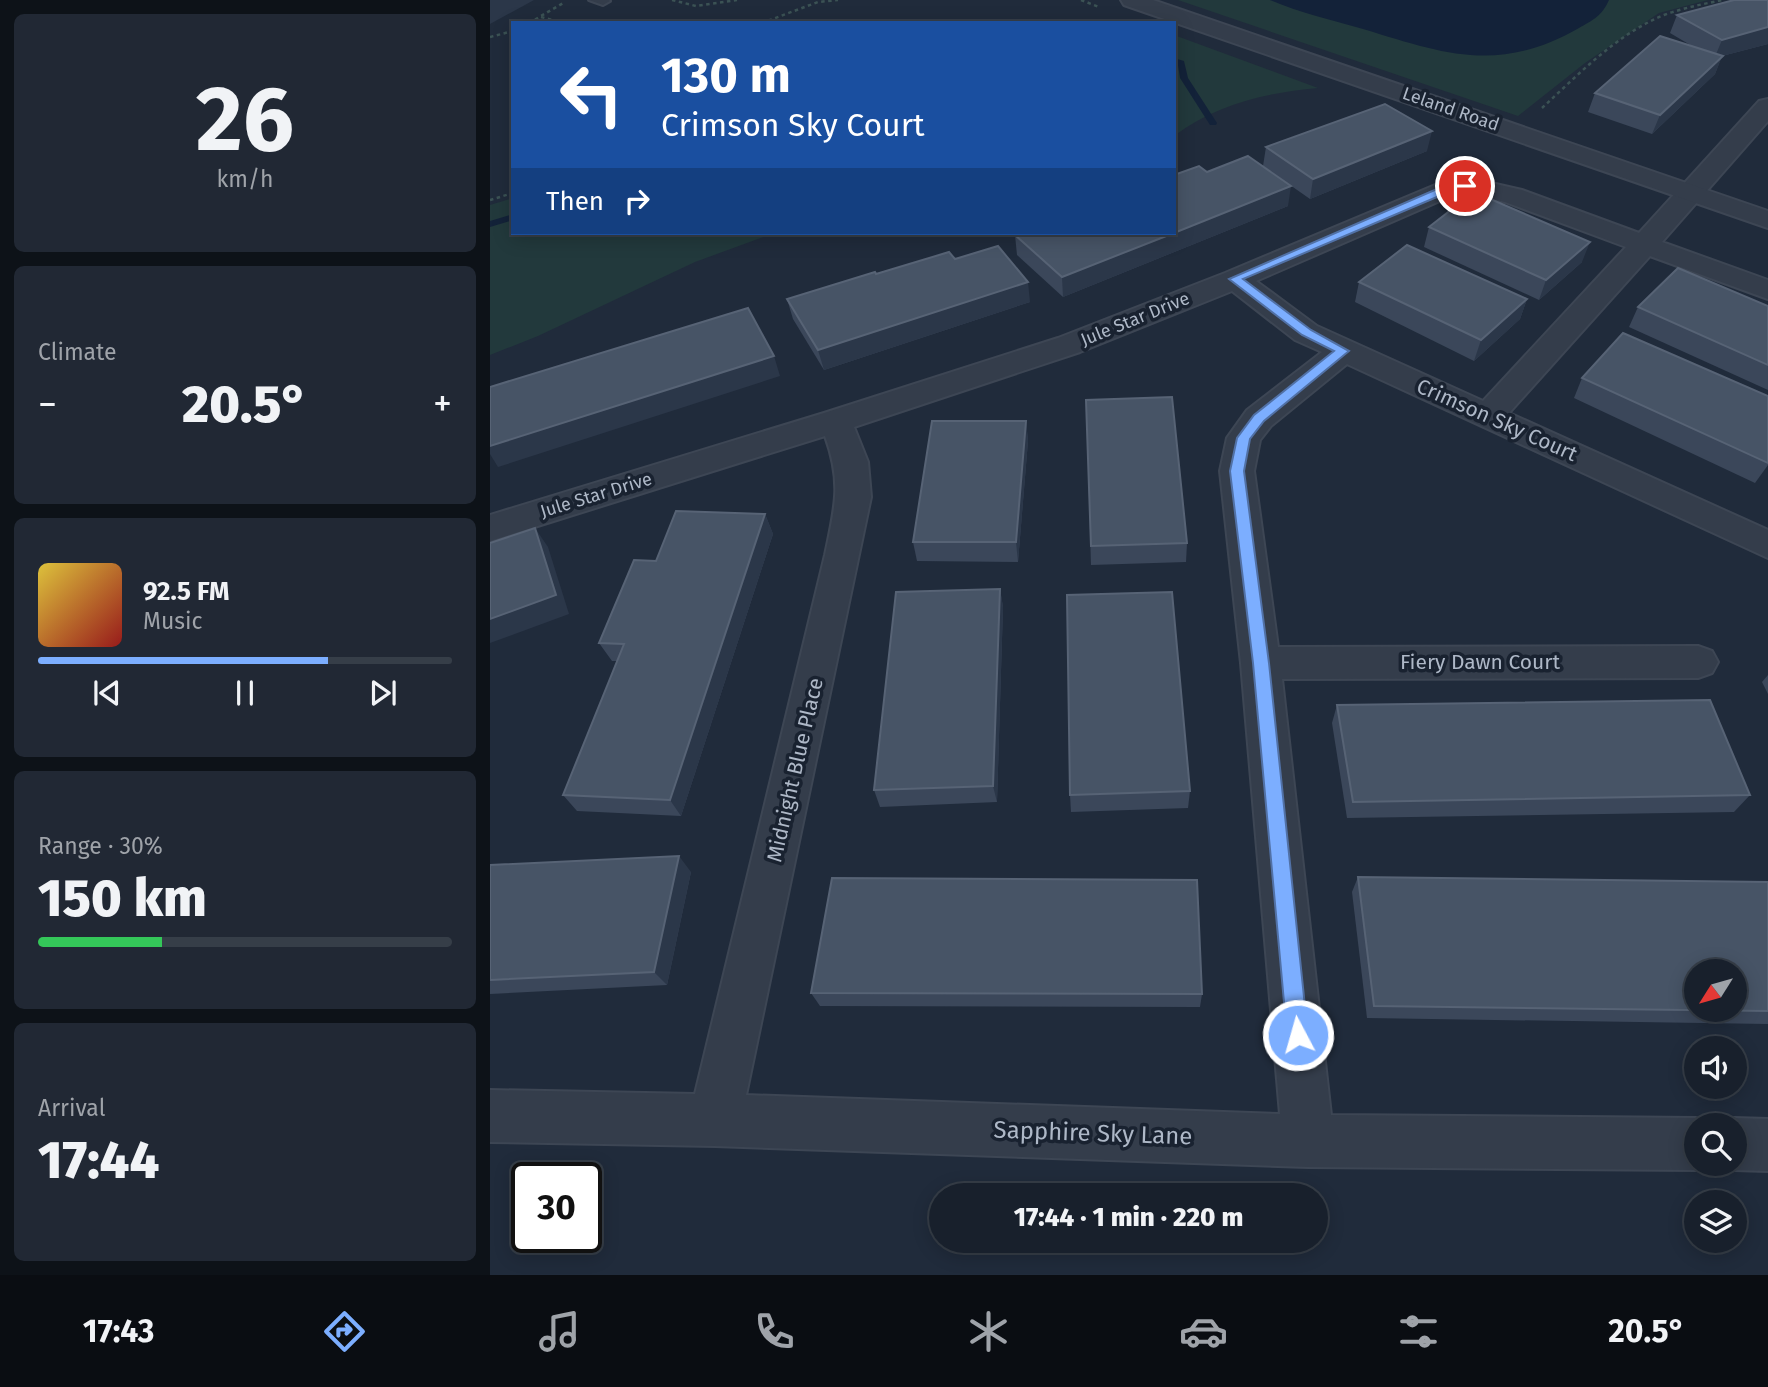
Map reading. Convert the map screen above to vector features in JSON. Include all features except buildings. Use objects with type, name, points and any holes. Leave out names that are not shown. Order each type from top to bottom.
[{"type":"street","name":"Leland Road","points":[[1132,0],[1768,220]]},
{"type":"street","points":[[1489,415],[1689,193],[1747,148],[1768,106]]},
{"type":"street","name":"Jule Star Drive","points":[[490,528],[836,421],[1069,345],[1235,279],[1440,191],[1465,186],[1513,196],[1768,290]]},
{"type":"street","name":"Crimson Sky Court","points":[[1235,279],[1306,333],[1768,545]]},
{"type":"street","points":[[1308,1141],[1261,663],[1237,471],[1244,438],[1259,418],[1343,351]]},
{"type":"street","name":"Midnight Blue Place","points":[[715,1120],[844,555],[854,497],[851,462],[836,421]]},
{"type":"street","name":"Fiery Dawn Court","points":[[1261,663],[1698,662]]},
{"type":"street","name":"Sapphire Sky Lane","points":[[490,1116],[715,1120],[1308,1141],[1684,1144]]},
{"type":"street","points":[[1747,1144],[1768,1145]]},
{"type":"path","points":[[533,21],[569,0]]},
{"type":"path","points":[[672,0],[696,6],[737,0]]},
{"type":"path","points":[[767,21],[818,2],[838,0]]},
{"type":"path","points":[[1517,132],[1591,64],[1653,20],[1723,0]]},
{"type":"path","points":[[540,17],[556,21]]},
{"type":"path","points":[[490,37],[511,32]]},
{"type":"path","points":[[490,200],[511,194]]},
{"type":"green space","points":[[1178,0],[1708,0],[1659,13],[1585,63],[1518,116]]},
{"type":"green space","points":[[1176,36],[1318,88],[1279,93],[1242,102],[1190,125],[1176,135]]},
{"type":"green space","points":[[511,199],[511,235],[781,235],[766,236],[695,262],[538,336],[490,355],[490,205]]},
{"type":"water","points":[[1270,0],[1609,0],[1593,20],[1550,42],[1523,51],[1472,55],[1420,46],[1304,13]]},
{"type":"waterway","points":[[1180,61],[1184,78],[1213,123]]},
{"type":"waterway","points":[[490,224],[511,218]]},
{"type":"route","points":[[1298,1035],[1261,663],[1237,471],[1244,438],[1259,418],[1343,351],[1306,333],[1235,279],[1440,191],[1465,186]]}]
